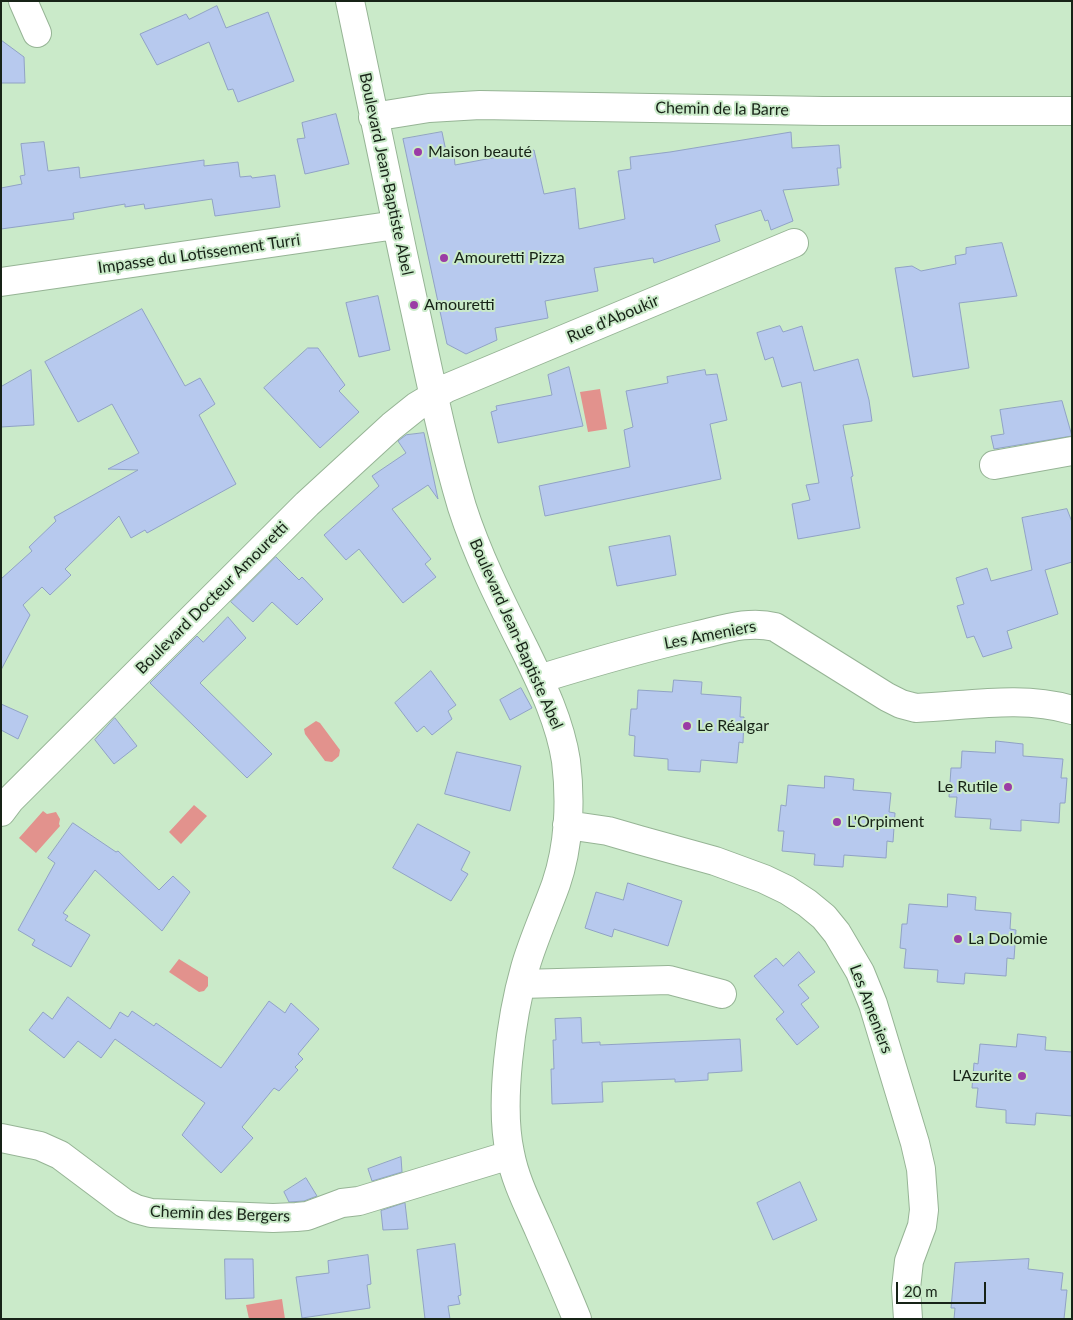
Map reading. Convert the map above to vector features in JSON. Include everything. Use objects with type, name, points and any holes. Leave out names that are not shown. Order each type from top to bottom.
[{"type":"street","points":[[23,1],[37,33]]},
{"type":"street","name":"Boulevard Jean-Baptiste Abel","points":[[350,1],[433,395],[462,508],[480,559],[539,679],[562,739],[568,786],[567,825],[563,858],[557,881],[525,968],[521,984],[513,1027],[507,1083],[506,1133],[510,1155],[525,1199],[578,1319]]},
{"type":"street","name":"Chemin de la Barre","points":[[374,116],[429,108],[480,105],[823,110],[1072,110]]},
{"type":"street","name":"Impasse du Lotissement Turri","points":[[1,282],[396,225]]},
{"type":"street","name":"Rue d'Aboukir","points":[[433,395],[794,243]]},
{"type":"street","name":"Boulevard Docteur Amouretti","points":[[4,803],[307,504],[392,426],[433,395]]},
{"type":"street","points":[[994,465],[1072,451]]},
{"type":"street","name":"Les Ameniers","points":[[539,679],[616,655],[740,626],[762,624],[775,627],[901,704],[916,708],[1031,703],[1056,705],[1072,710]]},
{"type":"street","name":"Les Ameniers","points":[[567,825],[608,832],[639,840],[715,861],[764,878],[807,903],[824,917],[837,933],[860,972],[873,1004],[915,1143],[921,1169],[924,1210],[922,1226],[909,1261],[906,1288],[908,1319]]},
{"type":"street","points":[[521,984],[669,980],[722,994]]},
{"type":"street","name":"Chemin des Bergers","points":[[1,1138],[40,1146],[60,1155],[124,1203],[136,1209],[166,1215],[273,1218],[307,1216],[342,1203],[358,1201],[510,1155]]},
{"type":"shaded area","points":[[600,389],[607,429],[588,432],[580,392]]},
{"type":"shaded area","points":[[316,721],[320,723],[340,750],[339,756],[332,762],[325,761],[305,734],[304,729]]},
{"type":"shaded area","points":[[194,805],[207,816],[181,844],[169,832]]},
{"type":"shaded area","points":[[43,811],[47,814],[56,812],[60,819],[60,826],[36,853],[19,838]]},
{"type":"shaded area","points":[[179,959],[208,977],[208,986],[204,991],[199,992],[169,972]]},
{"type":"shaded area","points":[[282,1299],[285,1319],[249,1319],[246,1305]]},
{"type":"building","points":[[217,6],[226,28],[268,12],[294,81],[238,102],[233,89],[228,90],[209,42],[157,65],[140,34],[186,14],[189,19]]},
{"type":"building","points":[[1,40],[24,57],[25,83],[1,83]]},
{"type":"building","points":[[336,114],[349,164],[305,174],[297,139],[305,138],[302,123]]},
{"type":"building","points":[[442,132],[447,156],[454,155],[455,165],[534,150],[544,194],[575,188],[579,229],[625,219],[618,171],[631,169],[630,157],[791,132],[792,148],[839,145],[841,168],[837,168],[839,185],[783,190],[793,221],[771,230],[768,220],[765,221],[761,210],[715,225],[720,241],[654,263],[653,258],[594,268],[598,291],[545,301],[548,318],[495,328],[497,340],[466,354],[447,344],[403,139]]},
{"type":"building","points":[[44,142],[48,171],[79,167],[80,178],[204,160],[204,166],[238,162],[240,177],[251,176],[252,178],[275,175],[280,207],[215,216],[212,199],[145,209],[144,204],[125,207],[125,204],[73,213],[74,219],[1,229],[1,188],[22,184],[20,176],[25,175],[21,144]]},
{"type":"building","points":[[1002,243],[1017,296],[959,303],[969,368],[913,377],[895,268],[912,266],[921,271],[956,264],[955,256],[966,254],[966,248]]},
{"type":"building","points":[[378,296],[390,350],[359,357],[346,303]]},
{"type":"building","points":[[142,309],[185,386],[200,378],[215,404],[199,415],[236,484],[147,533],[145,530],[131,538],[119,516],[65,569],[71,575],[50,595],[42,587],[23,605],[30,615],[1,670],[1,579],[32,551],[29,547],[56,521],[54,517],[138,470],[108,469],[139,453],[112,404],[78,422],[45,362]]},
{"type":"building","points":[[780,326],[783,332],[802,326],[814,371],[858,359],[869,400],[872,421],[843,425],[853,476],[851,477],[860,528],[798,539],[792,504],[810,500],[806,485],[819,483],[801,382],[782,387],[773,357],[765,360],[757,333]]},
{"type":"building","points":[[308,348],[318,348],[345,385],[339,391],[359,412],[320,448],[264,388]]},
{"type":"building","points":[[569,367],[583,426],[498,443],[491,412],[497,410],[496,406],[552,395],[548,375]]},
{"type":"building","points":[[31,370],[34,425],[1,427],[1,387]]},
{"type":"building","points":[[705,370],[706,375],[717,374],[727,420],[710,424],[721,479],[545,516],[539,486],[630,467],[624,430],[633,427],[626,391],[668,383],[667,377]]},
{"type":"building","points":[[1062,401],[1072,436],[994,449],[991,436],[1004,434],[1000,410]]},
{"type":"building","points":[[424,433],[438,499],[428,485],[392,509],[431,559],[425,564],[436,577],[403,603],[359,549],[346,560],[324,535],[379,486],[372,476],[406,453],[398,441],[406,435]]},
{"type":"building","points":[[1067,509],[1072,522],[1072,562],[1045,570],[1058,614],[1007,631],[1012,648],[983,657],[974,636],[967,638],[957,606],[964,604],[956,578],[987,568],[991,581],[1032,570],[1022,518]]},
{"type":"building","points":[[670,536],[676,575],[617,586],[609,547]]},
{"type":"building","points":[[276,557],[299,580],[302,577],[323,599],[297,625],[272,602],[253,622],[231,602]]},
{"type":"building","points":[[228,617],[246,638],[200,683],[272,754],[247,778],[150,683],[197,636],[203,642]]},
{"type":"building","points":[[431,671],[456,705],[448,711],[452,719],[432,735],[424,726],[417,732],[395,703]]},
{"type":"building","name":"Le Réalgar","points":[[674,680],[702,682],[701,694],[741,697],[740,717],[744,717],[743,743],[739,742],[737,763],[701,760],[700,772],[668,770],[668,759],[634,756],[635,736],[629,735],[631,709],[637,709],[638,690],[672,692]]},
{"type":"building","points":[[521,688],[532,708],[510,720],[500,700]]},
{"type":"building","points":[[1,704],[28,716],[18,739],[1,730]]},
{"type":"building","points":[[115,718],[137,746],[114,764],[95,740]]},
{"type":"building","name":"Le Rutile","points":[[996,741],[1023,744],[1023,756],[1063,759],[1061,778],[1067,778],[1065,803],[1060,803],[1059,823],[1021,820],[1021,831],[990,829],[991,819],[955,817],[957,797],[949,797],[951,768],[961,768],[962,751],[995,753]]},
{"type":"building","points":[[457,752],[521,766],[510,811],[445,794]]},
{"type":"building","name":"L'Orpiment","points":[[825,776],[854,779],[853,790],[891,793],[889,812],[895,813],[893,842],[887,841],[886,858],[844,855],[843,867],[814,865],[815,854],[782,851],[784,831],[778,831],[781,805],[786,806],[788,785],[824,788]]},
{"type":"building","points":[[73,823],[116,852],[118,851],[159,890],[173,876],[190,892],[162,931],[95,870],[63,913],[68,916],[65,920],[90,935],[71,967],[32,945],[35,940],[18,930],[55,863],[48,858]]},
{"type":"building","points":[[418,824],[470,852],[461,870],[468,874],[451,901],[393,868]]},
{"type":"building","points":[[628,883],[682,901],[668,946],[614,929],[612,937],[585,928],[596,892],[623,900]]},
{"type":"building","name":"La Dolomie","points":[[948,894],[976,897],[975,910],[1011,913],[1010,929],[1016,930],[1014,959],[1007,958],[1006,976],[965,973],[964,984],[937,982],[938,970],[904,968],[906,949],[900,948],[902,924],[907,924],[909,904],[947,907]]},
{"type":"building","points":[[799,952],[815,972],[798,985],[809,998],[801,1004],[819,1027],[797,1045],[776,1019],[784,1012],[754,976],[776,958],[783,966]]},
{"type":"building","points":[[68,997],[110,1029],[120,1012],[128,1017],[132,1011],[154,1026],[156,1023],[221,1068],[269,1001],[285,1013],[291,1003],[319,1029],[298,1054],[303,1059],[295,1067],[298,1070],[279,1091],[274,1088],[242,1127],[253,1138],[221,1173],[182,1135],[205,1103],[115,1039],[101,1058],[78,1041],[64,1058],[29,1030],[43,1012],[52,1019]]},
{"type":"building","points":[[581,1018],[582,1043],[600,1042],[600,1045],[740,1039],[742,1071],[708,1073],[708,1080],[675,1082],[675,1079],[602,1082],[603,1102],[552,1104],[551,1069],[554,1069],[553,1040],[556,1040],[555,1019]]},
{"type":"building","name":"L'Azurite","points":[[1018,1034],[1046,1037],[1045,1050],[1072,1052],[1072,1116],[1036,1113],[1035,1125],[1006,1123],[1006,1110],[976,1107],[978,1088],[972,1088],[974,1063],[978,1064],[980,1044],[1016,1047]]},
{"type":"building","points":[[401,1157],[402,1172],[372,1181],[368,1169]]},
{"type":"building","points":[[306,1178],[317,1196],[304,1201],[289,1202],[284,1192]]},
{"type":"building","points":[[800,1182],[817,1220],[773,1240],[757,1203]]},
{"type":"building","points":[[405,1203],[408,1229],[383,1230],[381,1211]]},
{"type":"building","points":[[455,1244],[461,1295],[458,1296],[460,1304],[448,1306],[450,1319],[425,1319],[417,1250]]},
{"type":"building","points":[[368,1255],[371,1284],[367,1285],[370,1308],[302,1318],[296,1277],[329,1273],[328,1261]]},
{"type":"building","points":[[225,1259],[253,1259],[254,1298],[226,1299]]},
{"type":"building","points":[[1029,1259],[1028,1269],[1063,1273],[1061,1290],[1067,1290],[1064,1319],[954,1319],[955,1308],[951,1308],[955,1263]]},
{"type":"place","name":"Maison beauté","points":[[418,152]]},
{"type":"place","name":"Amouretti Pizza","points":[[444,258]]},
{"type":"place","name":"Amouretti","points":[[414,305]]},
{"type":"place","name":"Le Réalgar","points":[[687,726]]},
{"type":"place","name":"Le Rutile","points":[[1008,787]]},
{"type":"place","name":"L'Orpiment","points":[[837,822]]},
{"type":"place","name":"La Dolomie","points":[[958,939]]},
{"type":"place","name":"L'Azurite","points":[[1022,1076]]}]
